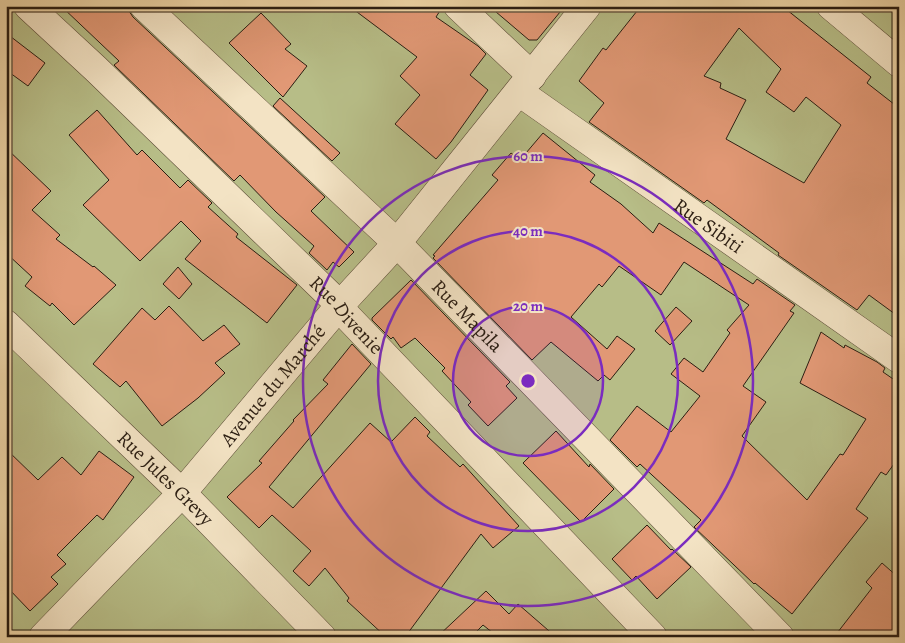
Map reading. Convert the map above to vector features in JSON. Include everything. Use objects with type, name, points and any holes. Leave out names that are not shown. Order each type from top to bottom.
[{"type":"street","name":"Rue Divenie","points":[[28,6],[96,69],[340,306],[352,321],[653,637]]},
{"type":"street","name":"Rue Mapila","points":[[144,6],[397,243],[780,637]]},
{"type":"street","name":"Rue Sibiti","points":[[458,6],[526,84],[899,359]]},
{"type":"street","name":"Avenue du Marché","points":[[43,637],[182,493],[340,306],[397,243],[587,6]]},
{"type":"street","points":[[831,6],[899,63]]},
{"type":"street","name":"Rue Jules Grevy","points":[[6,324],[182,493],[322,637]]},
{"type":"green space","points":[[6,6],[899,6],[899,637],[6,637]]},
{"type":"building","points":[[61,6],[129,6],[129,11],[133,17],[325,197],[311,211],[354,252],[339,267],[333,262],[327,270],[309,253],[314,246],[276,212],[240,175],[234,181],[114,65],[119,61]]},
{"type":"building","points":[[349,6],[443,6],[436,17],[478,46],[486,54],[470,75],[488,90],[451,142],[436,159],[395,124],[420,95],[400,76],[417,57]]},
{"type":"building","points":[[489,6],[565,6],[537,40],[529,40]]},
{"type":"building","points":[[641,6],[782,6],[871,77],[867,83],[899,108],[899,317],[869,295],[857,310],[778,255],[779,253],[707,200],[704,203],[589,122],[604,103],[579,81],[603,48],[606,50]],"holes":[[[739,28],[781,69],[766,92],[794,112],[806,97],[841,125],[804,183],[726,139],[746,100],[720,88],[721,83],[704,76]]]},
{"type":"building","points":[[261,13],[291,44],[285,49],[307,66],[283,97],[229,43]]},
{"type":"building","points":[[6,33],[45,63],[28,86],[6,70]]},
{"type":"building","points":[[280,98],[340,153],[332,161],[273,106]]},
{"type":"building","points":[[97,110],[137,155],[142,150],[180,188],[188,180],[212,203],[208,207],[238,234],[236,237],[297,285],[267,323],[185,259],[201,241],[181,221],[140,261],[83,205],[109,180],[69,135]]},
{"type":"building","points":[[543,133],[595,175],[590,182],[621,204],[653,233],[659,223],[753,284],[757,279],[795,305],[790,311],[794,313],[743,386],[766,402],[742,436],[807,500],[840,454],[843,455],[866,419],[800,383],[821,332],[844,348],[845,345],[877,362],[885,368],[883,372],[899,383],[899,457],[886,475],[881,472],[856,509],[868,518],[792,614],[754,584],[694,527],[701,520],[640,464],[637,467],[610,440],[637,406],[671,432],[700,396],[671,374],[684,358],[703,372],[730,333],[727,330],[749,305],[684,262],[661,295],[619,266],[602,287],[599,284],[571,317],[607,349],[617,336],[635,349],[610,380],[604,375],[598,381],[551,342],[532,360],[433,258],[435,256],[433,255],[498,180],[492,175],[511,153],[520,160]]},
{"type":"building","points":[[6,148],[51,191],[32,210],[60,235],[56,239],[94,266],[116,285],[74,325],[52,303],[50,306],[25,286],[32,277],[6,253]]},
{"type":"building","points":[[178,267],[192,284],[179,299],[163,284]]},
{"type":"building","points":[[411,280],[510,382],[506,386],[517,398],[488,426],[468,405],[471,402],[442,371],[445,368],[415,338],[401,348],[393,337],[391,339],[372,320]]},
{"type":"building","points":[[169,306],[203,341],[224,325],[240,344],[215,363],[225,373],[198,398],[162,426],[126,381],[120,387],[93,364],[142,308],[155,320]]},
{"type":"building","points":[[676,307],[692,321],[670,345],[655,331]]},
{"type":"building","points":[[352,344],[371,364],[269,487],[293,508],[370,423],[391,442],[415,417],[430,432],[427,436],[460,467],[463,464],[519,526],[493,548],[481,534],[405,637],[386,637],[347,601],[349,598],[325,568],[309,586],[293,571],[311,551],[272,515],[259,528],[227,497],[262,463],[259,461],[293,420],[328,384],[323,380]]},
{"type":"building","points":[[556,431],[589,467],[590,464],[614,489],[581,522],[523,463]]},
{"type":"building","points":[[6,449],[38,480],[62,457],[81,475],[99,451],[134,477],[103,520],[97,515],[57,555],[66,564],[51,577],[58,584],[30,611],[6,586]]},
{"type":"building","points":[[647,525],[671,550],[691,567],[657,599],[636,576],[632,580],[612,559]]},
{"type":"building","points":[[882,563],[899,578],[899,637],[834,637],[872,588],[866,582]]},
{"type":"building","points":[[486,591],[509,614],[518,604],[556,637],[490,637],[493,633],[483,625],[471,637],[437,637]]}]
